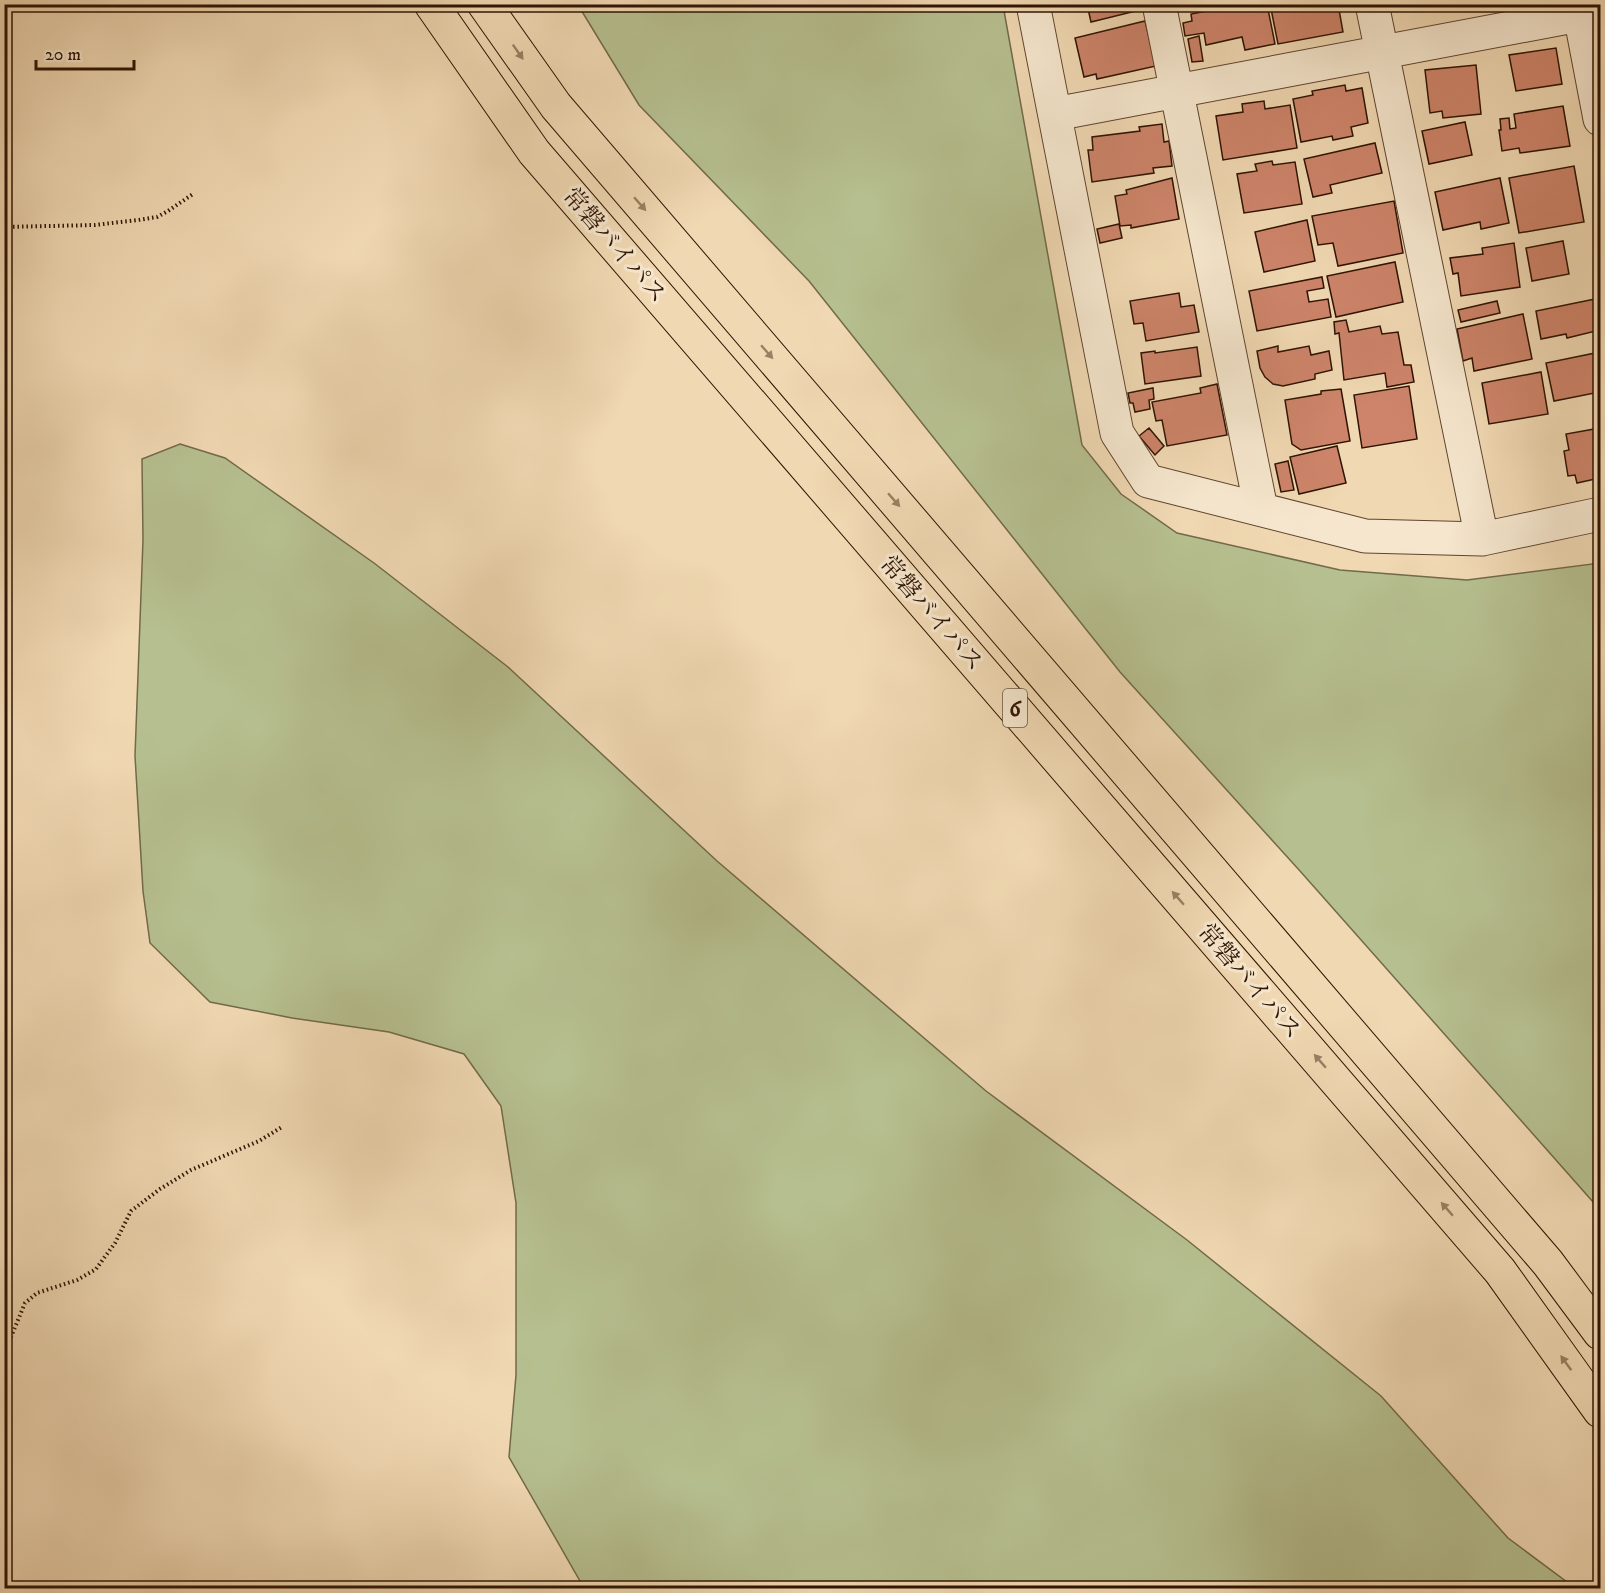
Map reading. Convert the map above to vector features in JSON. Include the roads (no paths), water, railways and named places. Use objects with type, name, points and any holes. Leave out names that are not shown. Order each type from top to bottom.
[{"type":"highway","name":"常磐バイパス","points":[[431,4],[534,152],[1500,1270],[1600,1410]]},
{"type":"highway","name":"常磐バイパス","points":[[484,4],[556,106],[1548,1263],[1600,1333]]},
{"type":"street","points":[[1033,4],[1117,433],[1148,481],[1365,536],[1482,539],[1600,514]]},
{"type":"street","points":[[1159,4],[1262,509]]},
{"type":"street","points":[[1372,4],[1482,539]]},
{"type":"street","points":[[1055,114],[1382,53],[1586,10],[1600,119]]}]
